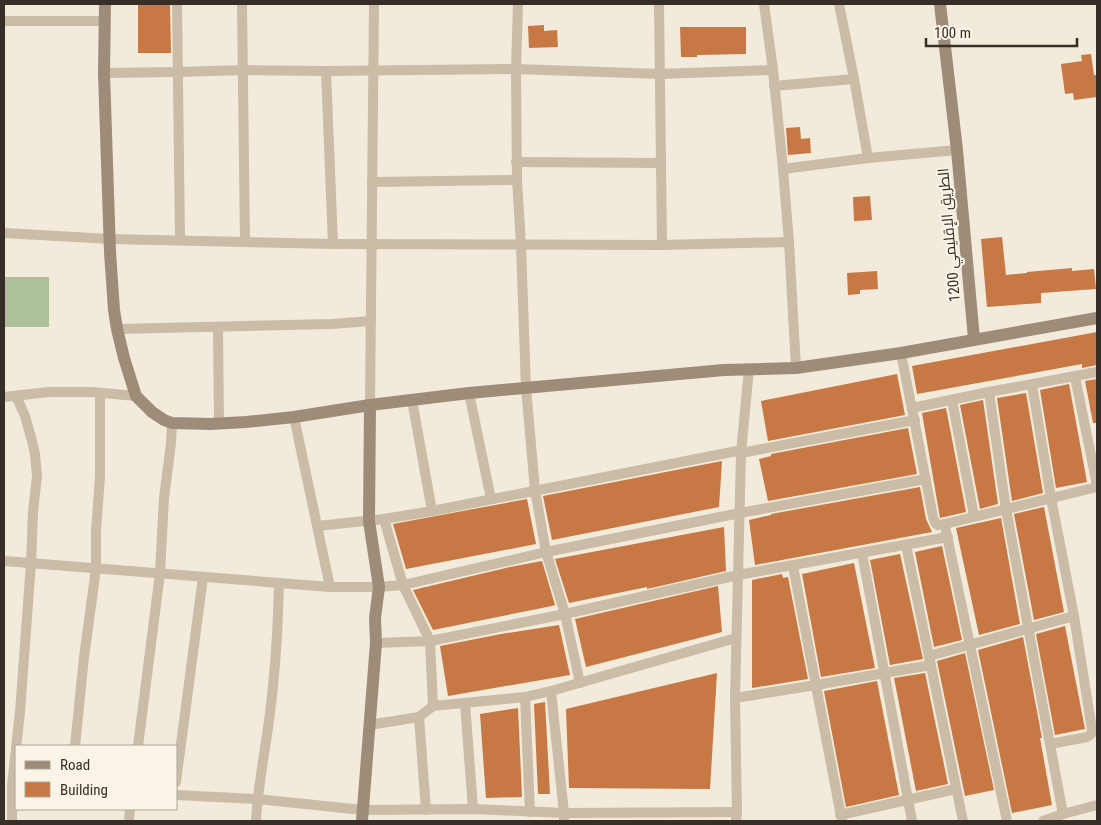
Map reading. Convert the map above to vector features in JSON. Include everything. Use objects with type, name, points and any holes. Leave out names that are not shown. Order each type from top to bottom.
[{"type":"street","points":[[105,4],[104,73],[110,239],[114,310],[117,329],[136,396],[152,412],[172,423],[219,424],[294,417],[370,405],[469,393],[724,370],[796,368],[1097,318]]},
{"type":"street","points":[[177,4],[180,240]]},
{"type":"street","points":[[242,4],[246,242]]},
{"type":"street","points":[[363,816],[376,644],[375,618],[379,587],[369,521],[374,4]]},
{"type":"street","points":[[518,4],[516,162],[526,388],[535,490],[546,552],[565,614],[580,683]]},
{"type":"street","points":[[658,4],[662,246]]},
{"type":"street","points":[[764,4],[783,170],[796,368]]},
{"type":"street","points":[[839,4],[868,158]]},
{"type":"street","name":"الطريق الإقليمي 1200","points":[[940,4],[957,150],[974,339]]},
{"type":"street","points":[[4,20],[105,21]]},
{"type":"street","points":[[104,73],[243,70],[516,69],[660,74],[773,70]]},
{"type":"street","points":[[326,71],[333,244]]},
{"type":"street","points":[[774,86],[854,78]]},
{"type":"street","points":[[783,170],[868,158],[957,150]]},
{"type":"street","points":[[516,162],[661,163]]},
{"type":"street","points":[[372,182],[517,180]]},
{"type":"street","points":[[4,233],[110,239],[333,244],[662,246],[789,242]]},
{"type":"street","points":[[117,329],[331,324],[370,320]]},
{"type":"street","points":[[218,327],[219,424]]},
{"type":"street","points":[[901,352],[934,521],[937,524],[945,524],[1097,486],[1075,376]]},
{"type":"street","points":[[178,794],[257,799],[363,816],[426,810],[473,810],[530,812],[564,817],[737,816],[736,638],[742,451],[749,369]]},
{"type":"street","points":[[912,408],[1097,372]]},
{"type":"street","points":[[1032,385],[1051,498],[1074,616],[1092,730],[1087,737],[1050,744]]},
{"type":"street","points":[[4,398],[49,392],[92,392],[136,396]]},
{"type":"street","points":[[989,392],[1006,509],[1063,814]]},
{"type":"street","points":[[469,393],[491,499]]},
{"type":"street","points":[[76,745],[84,657],[96,569],[100,461],[100,394]]},
{"type":"street","points":[[16,396],[25,416],[35,454],[37,476],[16,745]]},
{"type":"street","points":[[412,400],[432,511]]},
{"type":"street","points":[[952,400],[974,516]]},
{"type":"street","points":[[294,417],[330,587]]},
{"type":"street","points":[[317,526],[369,521],[432,511],[742,451],[915,420]]},
{"type":"street","points":[[138,745],[160,573],[164,498],[172,423]]},
{"type":"street","points":[[4,561],[330,587],[403,585],[546,552],[740,513],[926,479]]},
{"type":"street","points":[[384,519],[403,585],[430,641],[433,706]]},
{"type":"street","points":[[945,524],[1007,821]]},
{"type":"street","points":[[376,644],[430,641],[565,614],[738,575],[948,537]]},
{"type":"street","points":[[906,545],[963,821]]},
{"type":"street","points":[[862,553],[912,821]]},
{"type":"street","points":[[794,566],[841,818],[956,789]]},
{"type":"street","points":[[178,767],[203,576]]},
{"type":"street","points":[[256,821],[257,799],[274,681],[279,583]]},
{"type":"street","points":[[735,698],[884,673],[930,661],[971,645],[1074,616]]},
{"type":"street","points":[[369,725],[419,717],[433,706],[525,697],[551,691],[736,638]]},
{"type":"street","points":[[551,691],[564,817]]},
{"type":"street","points":[[525,697],[530,812]]},
{"type":"street","points":[[465,703],[473,810]]},
{"type":"street","points":[[419,717],[426,810]]},
{"type":"street","points":[[12,821],[11,785],[15,753]]},
{"type":"street","points":[[1043,821],[1097,806]]},
{"type":"street","points":[[453,810],[453,821]]},
{"type":"green space","points":[[4,277],[49,277],[49,327],[4,327]]},
{"type":"building","points":[[138,4],[170,4],[171,53],[138,53]]},
{"type":"building","points":[[544,25],[544,31],[557,30],[558,47],[529,48],[528,26]]},
{"type":"building","points":[[680,27],[746,27],[746,54],[681,57]]},
{"type":"building","points":[[1091,54],[1094,75],[1096,75],[1097,97],[1074,100],[1073,93],[1065,94],[1061,64],[1082,61],[1081,55]]},
{"type":"building","points":[[800,127],[801,139],[810,138],[811,153],[788,155],[786,128]]},
{"type":"building","points":[[870,196],[872,220],[854,221],[853,197]]},
{"type":"building","points":[[1002,237],[1006,275],[1072,268],[1072,271],[1094,269],[1096,289],[1041,293],[1041,303],[987,307],[981,239]]},
{"type":"building","points":[[877,271],[878,289],[860,290],[860,294],[848,295],[847,273]]},
{"type":"building","points":[[1097,332],[1097,365],[1082,368],[1082,364],[917,394],[912,366]]},
{"type":"building","points":[[897,374],[905,415],[768,441],[761,401]]},
{"type":"building","points":[[1097,379],[1097,423],[1093,423],[1085,381]]},
{"type":"building","points":[[1069,384],[1087,482],[1056,488],[1040,390]]},
{"type":"building","points":[[1026,393],[1043,493],[1012,501],[997,398]]},
{"type":"building","points":[[983,400],[998,504],[980,509],[960,405]]},
{"type":"building","points":[[946,408],[966,512],[940,518],[922,413]]},
{"type":"building","points":[[908,428],[917,474],[768,501],[759,459],[771,456],[771,454]]},
{"type":"building","points":[[722,461],[719,507],[552,540],[543,496]]},
{"type":"building","points":[[920,487],[926,519],[932,532],[755,565],[749,520],[771,514]]},
{"type":"building","points":[[527,499],[536,544],[406,569],[393,524]]},
{"type":"building","points":[[1044,507],[1064,612],[1034,620],[1014,514]]},
{"type":"building","points":[[1001,518],[1020,624],[979,635],[956,528]]},
{"type":"building","points":[[724,527],[726,571],[647,589],[647,587],[569,603],[555,559]]},
{"type":"building","points":[[942,546],[962,640],[934,647],[915,552]]},
{"type":"building","points":[[900,554],[923,659],[890,665],[870,560]]},
{"type":"building","points":[[542,561],[555,605],[552,606],[433,630],[413,590],[510,567]]},
{"type":"building","points":[[854,563],[875,668],[821,677],[802,574]]},
{"type":"building","points":[[782,574],[783,578],[788,577],[808,679],[752,688],[752,580]]},
{"type":"building","points":[[718,586],[722,632],[586,667],[575,619]]},
{"type":"building","points":[[559,625],[570,675],[448,696],[440,646]]},
{"type":"building","points":[[1065,626],[1085,729],[1055,735],[1036,634]]},
{"type":"building","points":[[1023,637],[1042,738],[1040,738],[1052,805],[1012,813],[978,650]]},
{"type":"building","points":[[965,653],[994,790],[965,796],[937,661]]},
{"type":"building","points":[[717,673],[710,789],[569,788],[566,709]]},
{"type":"building","points":[[925,673],[948,784],[916,791],[894,678]]},
{"type":"building","points":[[877,681],[899,795],[846,807],[824,691]]},
{"type":"building","points":[[545,702],[550,794],[538,794],[534,704]]},
{"type":"building","points":[[518,708],[522,797],[486,798],[480,714]]}]
